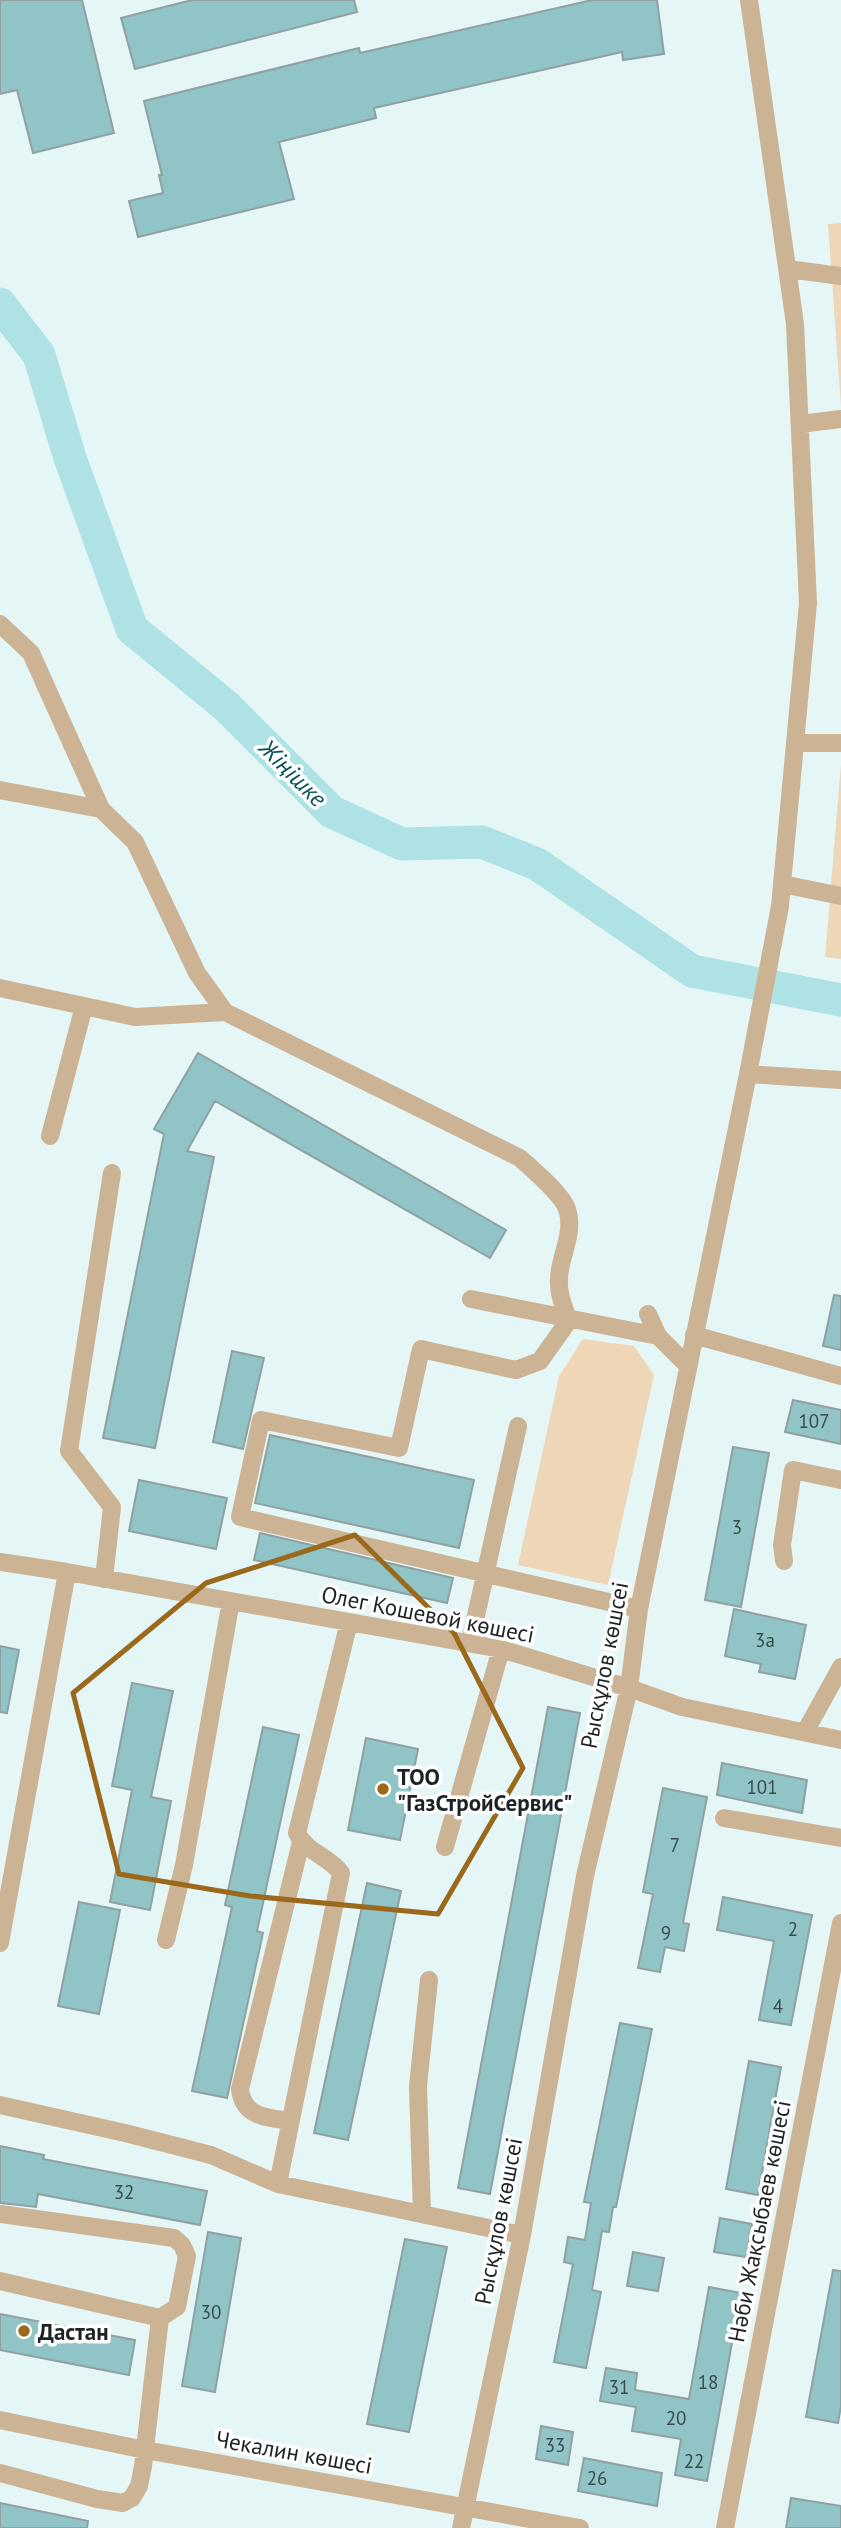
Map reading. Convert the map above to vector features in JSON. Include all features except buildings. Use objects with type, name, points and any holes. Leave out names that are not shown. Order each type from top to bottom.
[{"type":"street","name":"Рысқұлов көшсеі","points":[[461,2528],[522,2235],[585,1876],[629,1688],[639,1609],[780,906],[808,603],[795,324],[749,0]]},
{"type":"street","points":[[788,270],[841,276]]},
{"type":"street","points":[[800,424],[841,419]]},
{"type":"street","points":[[0,624],[31,653],[101,809],[135,842],[197,973],[225,1012],[520,1158],[567,1208],[570,1234],[559,1277],[560,1297],[569,1320]]},
{"type":"street","points":[[795,743],[841,743]]},
{"type":"street","points":[[0,790],[101,809]]},
{"type":"street","points":[[782,884],[841,896]]},
{"type":"street","points":[[0,988],[135,1017],[225,1012]]},
{"type":"street","points":[[50,1136],[83,1006]]},
{"type":"street","points":[[750,1066],[785,1075],[841,1080]]},
{"type":"street","points":[[104,1580],[112,1507],[69,1451],[112,1173]]},
{"type":"street","points":[[471,1298],[658,1336]]},
{"type":"street","points":[[648,1314],[658,1336],[688,1366]]},
{"type":"street","points":[[569,1320],[540,1361],[516,1370],[421,1349],[399,1448],[261,1420],[240,1517],[639,1609]]},
{"type":"street","points":[[694,1335],[841,1376]]},
{"type":"street","points":[[470,1643],[518,1426]]},
{"type":"street","points":[[784,1561],[782,1545],[793,1470],[841,1480]]},
{"type":"street","name":"Олег Кошевой көшесі","points":[[0,1562],[501,1649],[682,1707],[841,1740]]},
{"type":"street","points":[[0,1943],[67,1572]]},
{"type":"street","points":[[166,1940],[184,1865],[231,1601]]},
{"type":"street","points":[[278,2184],[341,1873],[336,1865],[301,1842],[297,1833],[349,1622]]},
{"type":"street","points":[[445,1847],[501,1649]]},
{"type":"street","points":[[805,1732],[841,1667]]},
{"type":"street","points":[[724,1818],[841,1838]]},
{"type":"street","points":[[290,2121],[267,2118],[251,2112],[241,2101],[240,2089],[301,1842]]},
{"type":"street","name":"Нәби Жақсыбаев көшесі","points":[[725,2528],[841,1923]]},
{"type":"street","points":[[422,2214],[418,2086],[429,1980]]},
{"type":"street","points":[[0,2105],[211,2155],[278,2184],[522,2235]]},
{"type":"street","points":[[0,2214],[174,2238],[182,2245],[187,2256],[177,2307],[160,2318],[0,2281]]},
{"type":"street","points":[[0,2473],[97,2499],[123,2503],[132,2498],[139,2486],[145,2450],[160,2318]]},
{"type":"street","name":"Чекалин көшесі","points":[[0,2420],[145,2450],[580,2528]]},
{"type":"highlighted area","points":[[355,1535],[454,1633],[523,1768],[438,1914],[250,1896],[119,1874],[73,1693],[206,1583]]},
{"type":"shaded area","points":[[841,223],[841,407],[828,224]]},
{"type":"shaded area","points":[[841,764],[841,959],[825,957]]},
{"type":"shaded area","points":[[583,1339],[634,1346],[654,1375],[608,1585],[518,1565],[559,1376]]},
{"type":"waterway","name":"Жіңішке","points":[[0,304],[39,355],[70,458],[132,629],[226,706],[332,812],[402,844],[482,842],[537,864],[692,971],[841,1000]]},
{"type":"place","name":"ТОО \"ГазСтройСервис\"","points":[[383,1789]]},
{"type":"place","name":"Дастан","points":[[24,2331]]}]
